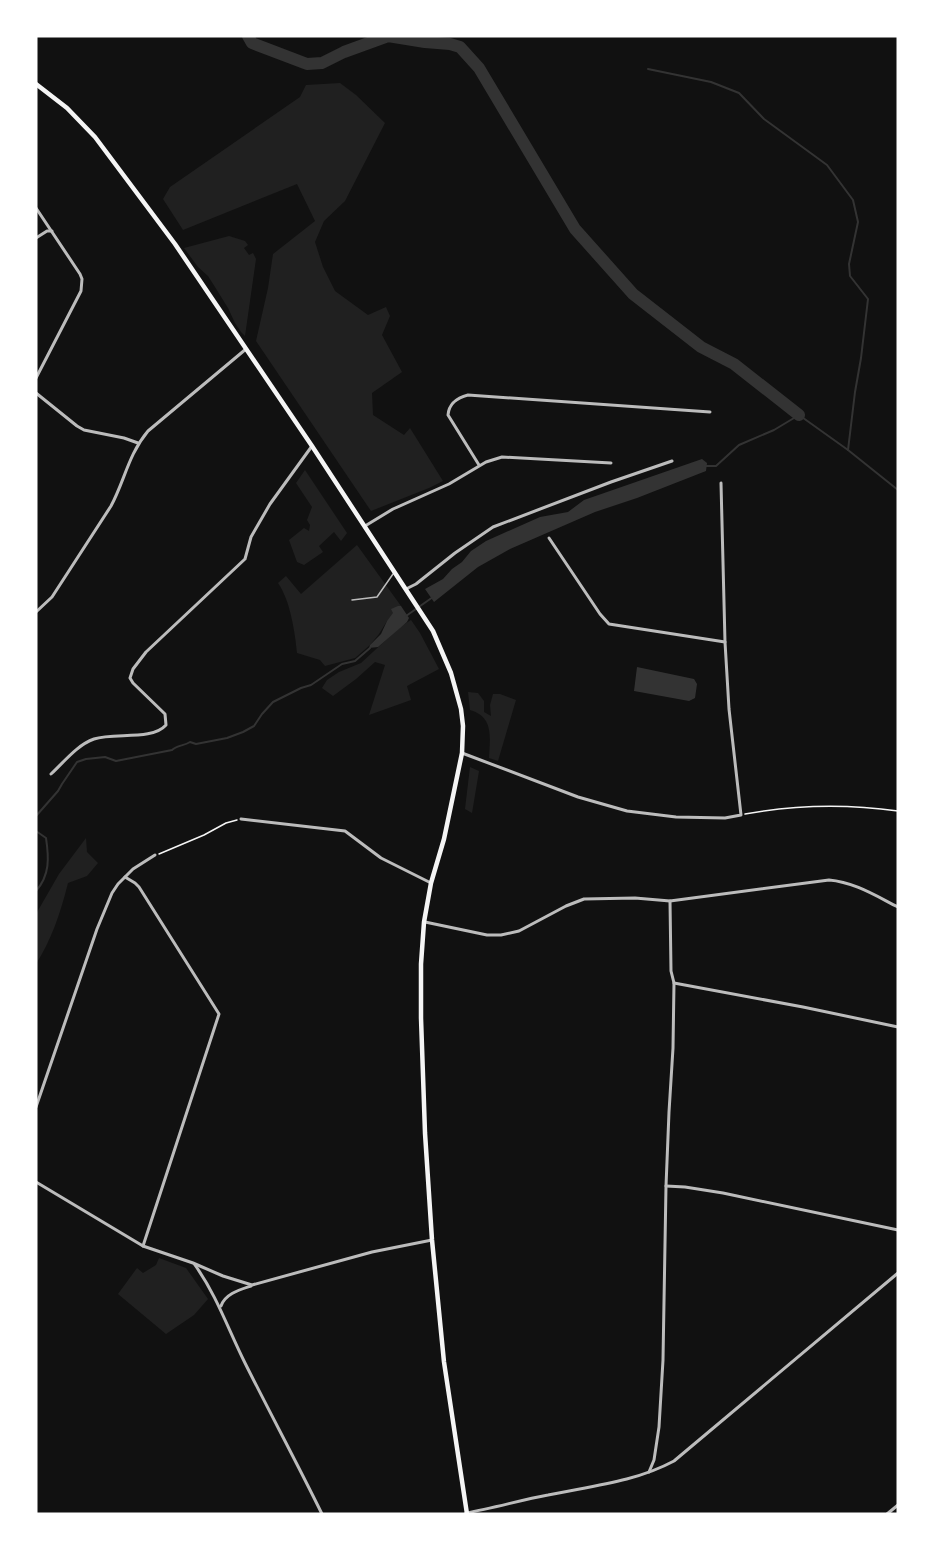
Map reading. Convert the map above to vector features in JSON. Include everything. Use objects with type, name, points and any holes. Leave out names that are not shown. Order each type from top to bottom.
[{"type":"main road","points":[[36,84],[67,108],[95,137],[175,244],[312,446],[433,631],[451,673],[461,709],[462,753],[424,922],[421,1018],[432,1240],[444,1362],[466,1514]]},
{"type":"street","points":[[36,208],[82,279],[81,291],[36,378]]},
{"type":"street","points":[[36,238],[46,231],[52,231]]},
{"type":"street","points":[[36,612],[52,597],[111,506],[138,443],[148,431],[246,348]]},
{"type":"street","points":[[36,393],[84,430],[138,443]]},
{"type":"street","points":[[479,465],[448,415],[449,407],[456,400],[468,395],[710,412]]},
{"type":"street","points":[[51,774],[84,743],[95,738],[157,732],[166,725],[165,714],[130,678],[133,669],[146,652],[245,559],[251,537],[266,511],[312,446]]},
{"type":"street","points":[[363,526],[393,509],[449,484],[479,465],[502,457],[611,463]]},
{"type":"street","points":[[406,590],[493,527],[672,461]]},
{"type":"street","points":[[462,753],[578,797],[627,811],[676,817],[726,818],[741,815],[729,709],[721,483]]},
{"type":"street","points":[[549,538],[594,606],[609,624],[725,642]]},
{"type":"street","points":[[241,819],[345,831],[381,858],[431,883]]},
{"type":"street","points":[[36,1107],[97,929],[112,893],[134,869],[155,855]]},
{"type":"street","points":[[125,877],[139,887],[219,1014],[143,1246]]},
{"type":"street","points":[[424,922],[487,936],[501,935],[519,931],[584,899],[635,898],[670,901],[829,880],[842,882],[875,894],[898,907]]},
{"type":"street","points":[[650,1472],[659,1427],[663,1360],[666,1186],[674,983],[671,971],[670,901]]},
{"type":"street","points":[[674,983],[803,1007],[898,1028]]},
{"type":"street","points":[[36,1182],[143,1246],[252,1285]]},
{"type":"street","points":[[666,1186],[723,1193],[898,1230]]},
{"type":"street","points":[[220,1308],[221,1302],[234,1292],[252,1285],[372,1251],[432,1240]]},
{"type":"street","points":[[193,1263],[220,1308],[245,1363],[322,1514]]},
{"type":"street","points":[[466,1514],[612,1483],[650,1472],[674,1461],[898,1273]]},
{"type":"street","points":[[887,1514],[898,1505]]},
{"type":"lane","points":[[352,600],[377,597],[395,573]]},
{"type":"path","points":[[741,815],[765,810],[835,807],[868,807],[898,811]]},
{"type":"path","points":[[155,855],[204,835],[226,823],[241,819]]},
{"type":"shaded area","points":[[340,83],[385,123],[345,201],[324,221],[315,242],[323,267],[335,291],[368,315],[386,307],[390,316],[382,335],[402,372],[372,393],[373,415],[404,435],[410,428],[443,481],[371,511],[256,341],[273,254],[315,221],[297,184],[183,230],[163,199],[170,187],[300,97],[306,85]]},
{"type":"shaded area","points":[[229,236],[245,241],[248,245],[244,248],[249,255],[253,253],[256,259],[245,336],[208,276],[184,248]]},
{"type":"shaded area","points":[[702,459],[707,463],[706,471],[595,512],[510,549],[478,567],[434,602],[425,589],[443,579],[471,551],[486,541],[540,517],[568,512],[584,500]]},
{"type":"shaded area","points":[[305,470],[347,533],[341,541],[334,532],[319,546],[323,552],[304,565],[297,562],[289,540],[304,528],[309,531],[310,525],[307,520],[312,507],[296,483]]},
{"type":"shaded area","points":[[357,545],[401,606],[370,645],[355,658],[325,666],[320,660],[297,653],[289,607],[278,583],[286,576],[301,594]]},
{"type":"shaded area","points":[[401,606],[409,618],[407,622],[378,647],[369,648],[381,634],[393,613],[391,609]]},
{"type":"shaded area","points":[[411,620],[439,669],[407,686],[411,700],[369,715],[385,665],[375,662],[333,696],[322,688],[327,680],[339,672],[361,663],[400,627]]},
{"type":"shaded area","points":[[637,667],[694,679],[697,684],[695,698],[689,701],[634,691]]},
{"type":"shaded area","points":[[468,692],[478,693],[484,701],[484,712],[491,716],[490,705],[493,694],[516,700],[498,761],[489,758],[489,729],[478,713],[470,710]]},
{"type":"shaded area","points":[[470,767],[479,771],[472,813],[465,809]]},
{"type":"shaded area","points":[[86,838],[87,852],[98,863],[87,876],[68,883],[55,925],[36,964],[36,914],[59,874]]},
{"type":"shaded area","points":[[159,1258],[186,1268],[208,1299],[194,1315],[166,1334],[118,1294],[137,1268],[143,1273],[156,1265]]},
{"type":"waterway","points":[[248,36],[252,43],[307,64],[322,63],[344,52],[388,36],[460,47],[479,68],[575,229],[633,294],[701,347],[734,364],[799,415]]},
{"type":"waterway","points":[[648,69],[711,82],[739,93],[764,119],[827,165],[853,200],[858,222],[849,264],[850,276],[868,299],[848,450],[898,490]]},
{"type":"waterway","points":[[704,466],[716,466],[739,445],[774,430],[799,415],[848,450]]},
{"type":"waterway","points":[[406,616],[433,597]]},
{"type":"waterway","points":[[36,816],[58,791],[77,762],[105,757],[116,761],[172,750],[190,742],[196,744],[227,738],[243,732],[254,726],[273,702],[311,685],[342,664],[355,661],[370,648]]},
{"type":"waterway","points":[[36,831],[46,838],[48,859],[44,879],[36,891]]}]
